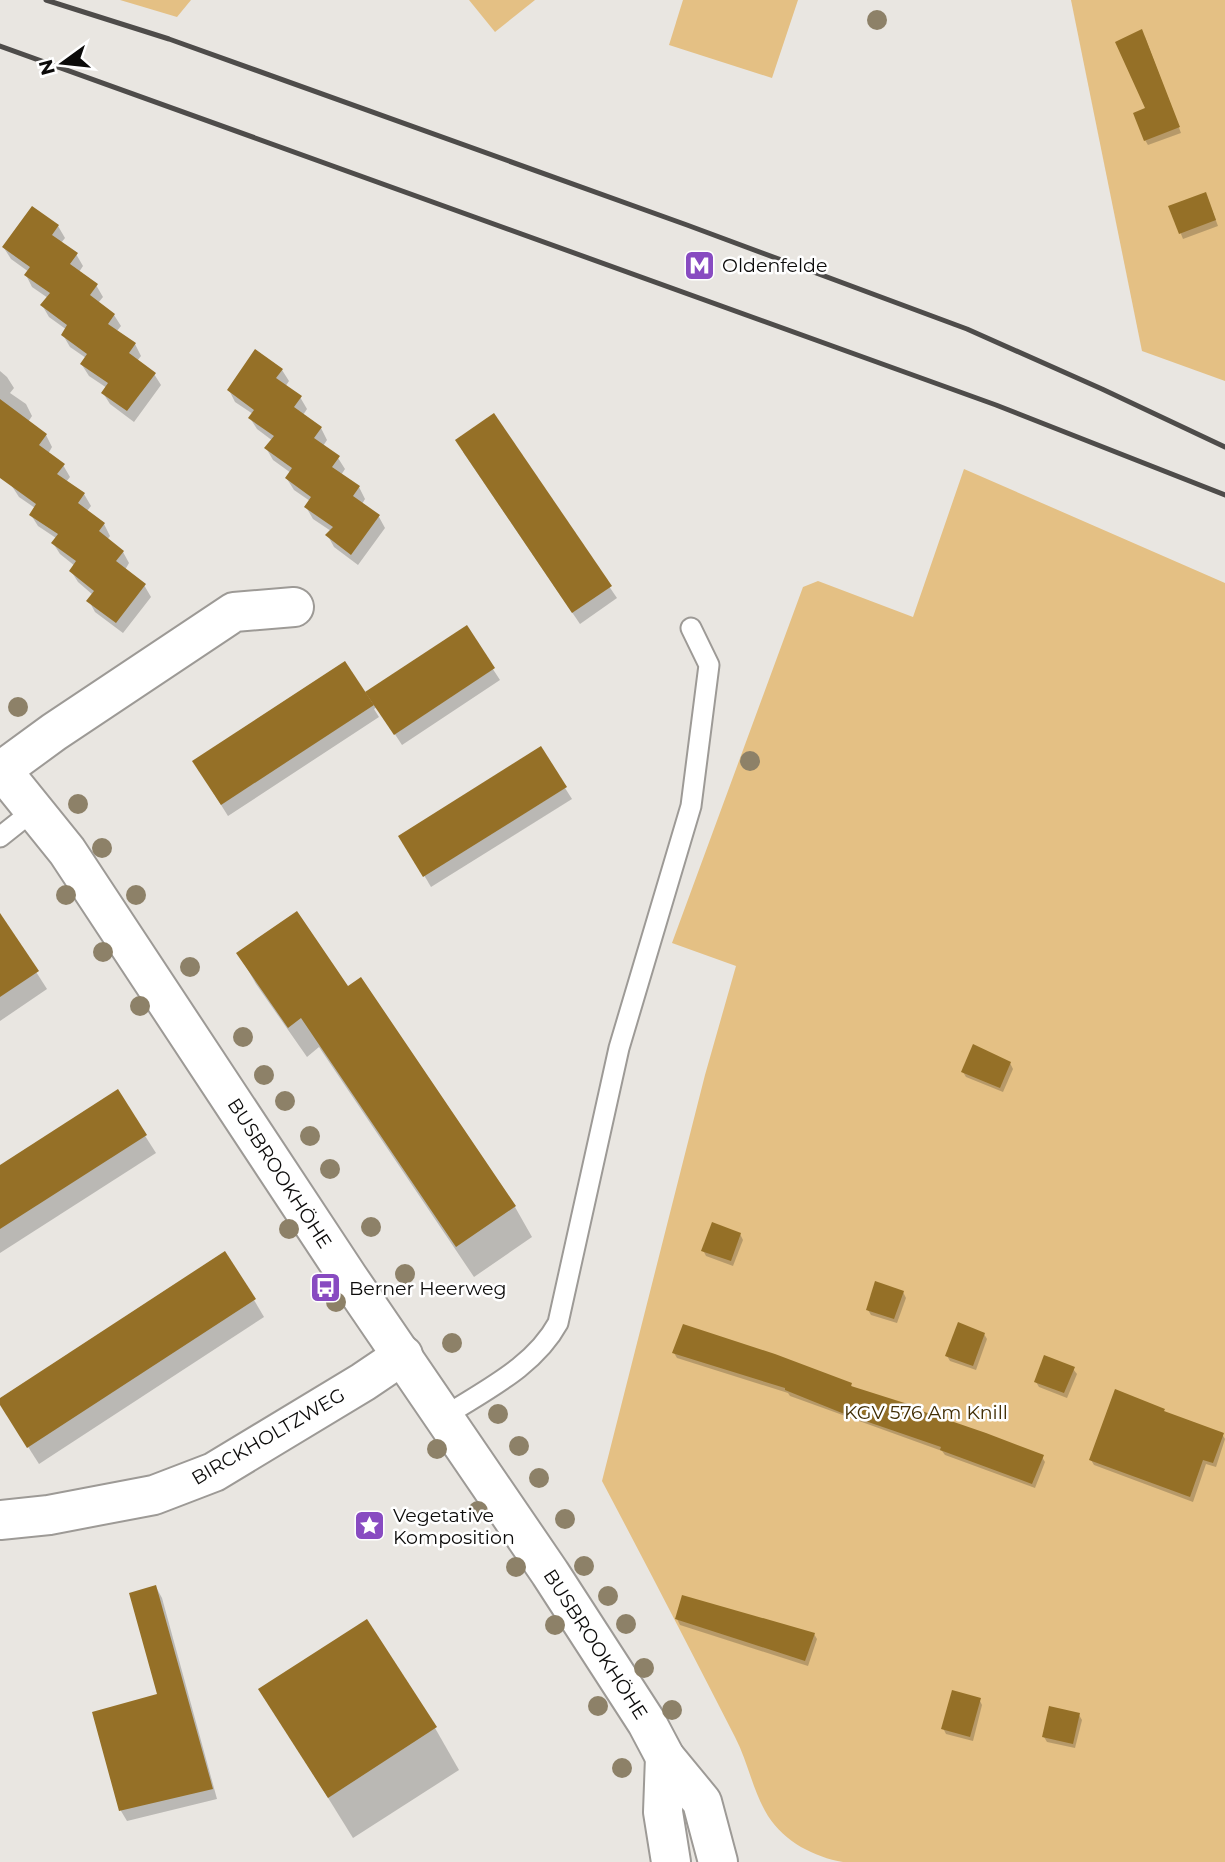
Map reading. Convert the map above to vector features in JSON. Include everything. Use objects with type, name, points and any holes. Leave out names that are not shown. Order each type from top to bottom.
[{"type":"street","name":"BUSBROOKHÖHE","points":[[294,607],[234,611],[1,769],[67,850],[348,1277],[573,1607],[648,1723],[665,1758],[702,1802],[718,1862]]},
{"type":"street","name":"BIRCKHOLTZWEG","points":[[0,1520],[49,1515],[154,1495],[214,1472],[403,1355]]},
{"type":"street","name":"BUSBROOKHÖHE","points":[[665,1758],[663,1812],[671,1862]]},
{"type":"lane","points":[[445,1416],[528,1362],[548,1341],[558,1324],[619,1048],[691,806],[709,665],[691,628]]},
{"type":"lane","points":[[0,837],[34,810]]},
{"type":"green space","points":[[120,0],[191,0],[177,17]]},
{"type":"green space","points":[[469,0],[535,0],[495,32]]},
{"type":"green space","points":[[683,0],[798,0],[772,78],[669,45]]},
{"type":"green space","points":[[1071,0],[1225,0],[1225,381],[1142,351]]},
{"type":"green space","name":"KGV 576 Am Knill","points":[[964,469],[1225,583],[1225,1862],[843,1862],[801,1847],[775,1825],[763,1807],[735,1737],[602,1481],[705,1075],[736,966],[672,943],[803,587],[818,581],[913,617]]},
{"type":"building","points":[[1142,29],[1180,127],[1144,141],[1133,113],[1145,108],[1115,42]]},
{"type":"building","points":[[1206,192],[1216,220],[1179,234],[1168,206]]},
{"type":"building","points":[[32,206],[59,225],[52,235],[78,253],[70,264],[98,284],[90,295],[115,314],[108,324],[136,343],[129,353],[156,373],[127,411],[101,393],[108,383],[80,364],[87,354],[61,335],[67,325],[40,305],[50,293],[24,275],[30,267],[2,247]]},
{"type":"building","points":[[255,349],[283,369],[276,378],[302,396],[294,407],[322,427],[314,438],[340,456],[332,467],[360,486],[353,496],[380,515],[351,555],[325,535],[333,527],[304,507],[311,497],[285,478],[292,468],[264,448],[274,436],[248,418],[254,410],[227,390]]},
{"type":"building","points":[[0,399],[47,434],[39,445],[65,464],[57,474],[85,493],[78,503],[105,523],[99,531],[124,551],[116,561],[146,584],[116,623],[86,601],[94,591],[69,571],[76,561],[51,543],[58,534],[29,515],[36,504],[0,478]]},
{"type":"building","points":[[494,413],[612,586],[572,613],[455,440]]},
{"type":"building","points":[[467,625],[495,668],[394,735],[365,692]]},
{"type":"building","points":[[345,661],[374,705],[221,805],[192,761]]},
{"type":"building","points":[[541,746],[567,787],[423,877],[398,836]]},
{"type":"building","points":[[297,911],[348,986],[361,977],[516,1206],[456,1247],[301,1018],[288,1028],[236,953]]},
{"type":"building","points":[[0,913],[39,971],[0,997]]},
{"type":"building","points":[[973,1044],[1011,1062],[1000,1088],[961,1072]]},
{"type":"building","points":[[118,1089],[147,1135],[0,1229],[0,1165]]},
{"type":"building","points":[[712,1222],[741,1233],[731,1261],[701,1251]]},
{"type":"building","points":[[225,1251],[256,1299],[27,1448],[0,1405],[0,1398]]},
{"type":"building","points":[[875,1281],[904,1291],[894,1319],[866,1310]]},
{"type":"building","points":[[958,1322],[985,1333],[973,1366],[945,1356]]},
{"type":"building","points":[[683,1324],[775,1354],[852,1383],[851,1386],[914,1406],[913,1408],[1044,1455],[1032,1484],[940,1450],[941,1447],[842,1413],[785,1388],[672,1353]]},
{"type":"building","points":[[1044,1355],[1075,1367],[1064,1393],[1034,1382]]},
{"type":"building","points":[[1115,1389],[1224,1433],[1213,1463],[1203,1460],[1190,1497],[1089,1460]]},
{"type":"building","points":[[156,1585],[213,1789],[119,1811],[92,1712],[157,1694],[129,1593]]},
{"type":"building","points":[[682,1595],[815,1633],[805,1661],[675,1619]]},
{"type":"building","points":[[367,1619],[437,1727],[328,1798],[258,1689]]},
{"type":"building","points":[[952,1690],[981,1698],[970,1737],[941,1729]]},
{"type":"building","points":[[1049,1706],[1080,1713],[1073,1744],[1042,1737]]},
{"type":"railway","points":[[46,0],[169,39],[687,225],[967,329],[1225,447]]},
{"type":"railway","points":[[0,46],[996,405],[1225,495]]},
{"type":"place","name":"Oldenfelde","points":[[699,265]]},
{"type":"place","name":"Berner Heerweg","points":[[326,1288]]},
{"type":"place","name":"Vegetative Komposition","points":[[370,1526]]}]
